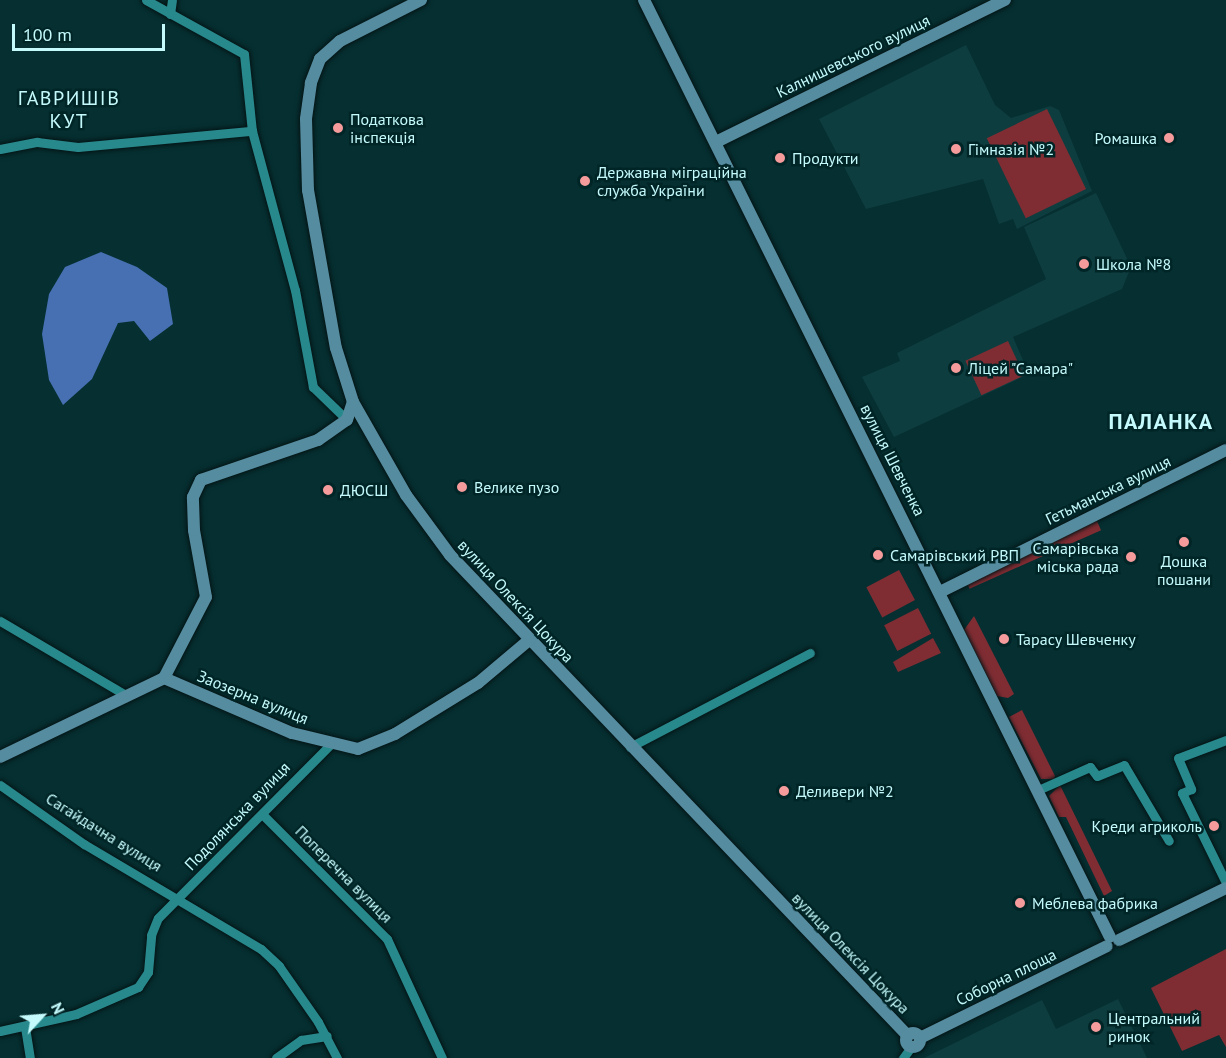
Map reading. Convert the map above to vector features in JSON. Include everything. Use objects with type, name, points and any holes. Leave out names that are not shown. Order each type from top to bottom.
[{"type":"street","points":[[146,0],[243,54],[252,106],[252,131],[293,281],[313,387],[347,420]]},
{"type":"street","points":[[170,14],[172,0]]},
{"type":"street","name":"вулиця Олексія Цокура","points":[[421,0],[340,41],[320,59],[311,83],[306,119],[308,190],[336,348],[353,402],[386,464],[433,534],[630,747],[913,1040]]},
{"type":"street","name":"вулиця Шевченка","points":[[644,0],[1112,941]]},
{"type":"street","name":"Калнишевського вулиця","points":[[716,142],[1005,0]]},
{"type":"street","points":[[0,149],[37,142],[78,147],[252,131]]},
{"type":"street","points":[[0,757],[124,694],[164,678],[206,597],[194,530],[193,497],[201,480],[296,450],[347,420],[353,402]]},
{"type":"street","name":"Гетьманська вулиця","points":[[940,592],[1226,450]]},
{"type":"street","points":[[0,621],[124,694]]},
{"type":"street","points":[[330,745],[358,749],[394,734],[478,683],[530,640]]},
{"type":"street","points":[[630,747],[810,653]]},
{"type":"street","name":"Заозерна вулиця","points":[[164,678],[330,745]]},
{"type":"street","points":[[1226,740],[1178,758],[1191,789],[1182,793],[1226,885]]},
{"type":"street","name":"Подолянська вулиця","points":[[0,1032],[76,1014],[138,987],[148,972],[151,935],[158,918],[330,745]]},
{"type":"street","points":[[1038,790],[1090,767],[1097,776],[1124,765],[1169,841]]},
{"type":"street","name":"Сагайдачна вулиця","points":[[0,785],[84,844],[180,897],[279,966],[327,1035],[337,1058]]},
{"type":"street","name":"Поперечна вулиця","points":[[262,814],[387,939],[442,1058]]},
{"type":"street","name":"Соборна площа","points":[[913,1040],[1226,885]]},
{"type":"street","points":[[25,1027],[30,1058]]},
{"type":"street","points":[[276,1058],[301,1040],[327,1035]]},
{"type":"street","points":[[903,1058],[913,1040]]},
{"type":"shaded area","name":"Гімназія №2","points":[[966,45],[995,105],[1011,118],[1050,106],[1059,110],[1092,191],[1017,229],[1013,219],[999,224],[983,179],[866,209],[819,119]]},
{"type":"shaded area","points":[[1047,109],[1086,189],[1026,218],[987,138]]},
{"type":"shaded area","points":[[1096,193],[1131,267],[1122,289],[1013,337],[1029,374],[894,437],[862,377],[900,361],[897,353],[1046,279],[1024,227]]},
{"type":"shaded area","points":[[1008,341],[1024,375],[981,395],[965,361]]},
{"type":"shaded area","points":[[1097,521],[1101,530],[970,589],[965,580]]},
{"type":"shaded area","points":[[899,570],[915,600],[882,617],[866,587]]},
{"type":"shaded area","points":[[918,608],[931,634],[897,651],[884,625]]},
{"type":"shaded area","points":[[974,616],[1014,694],[1008,698],[997,696],[964,630]]},
{"type":"shaded area","points":[[933,638],[941,653],[898,672],[893,662]]},
{"type":"shaded area","points":[[1022,710],[1055,776],[1054,779],[1041,779],[1009,717]]},
{"type":"shaded area","points":[[1060,785],[1112,891],[1104,896],[1066,817],[1059,817],[1049,796]]},
{"type":"shaded area","points":[[1226,949],[1226,1047],[1219,1035],[1182,1051],[1151,988]]},
{"type":"shaded area","name":"Центральний ринок","points":[[1118,999],[1147,1058],[924,1058],[1042,1000],[1056,1029]]},
{"type":"water","points":[[101,252],[137,267],[167,288],[173,324],[150,341],[134,321],[118,323],[92,379],[63,405],[49,380],[42,334],[49,294],[65,267]]},
{"type":"place","name":"Податкова інспекція","points":[[338,128]]},
{"type":"place","name":"Ромашка","points":[[1169,138]]},
{"type":"place","name":"Гімназія №2","points":[[956,149]]},
{"type":"place","name":"Продукти","points":[[780,158]]},
{"type":"place","name":"Державна міграційна служба України","points":[[585,181]]},
{"type":"place","name":"Школа №8","points":[[1084,264]]},
{"type":"place","name":"Ліцей \"Самара\"","points":[[956,368]]},
{"type":"place","name":"Велике пузо","points":[[462,487]]},
{"type":"place","name":"ДЮСШ","points":[[328,490]]},
{"type":"place","name":"Дошка пошани","points":[[1184,542]]},
{"type":"place","name":"Самарівський РВП","points":[[878,555]]},
{"type":"place","name":"Самарівська міська рада","points":[[1131,557]]},
{"type":"place","name":"Тарасу Шевченку","points":[[1004,639]]},
{"type":"place","name":"Деливери №2","points":[[784,791]]},
{"type":"place","name":"Креди агриколь","points":[[1214,826]]},
{"type":"place","name":"Меблева фабрика","points":[[1020,903]]},
{"type":"place","name":"Центральний ринок","points":[[1096,1027]]},
{"type":"district","name":"ГАВРИШІВ КУТ","points":[[69,110]]},
{"type":"district","name":"ПАЛАНКА","points":[[1161,422]]}]
